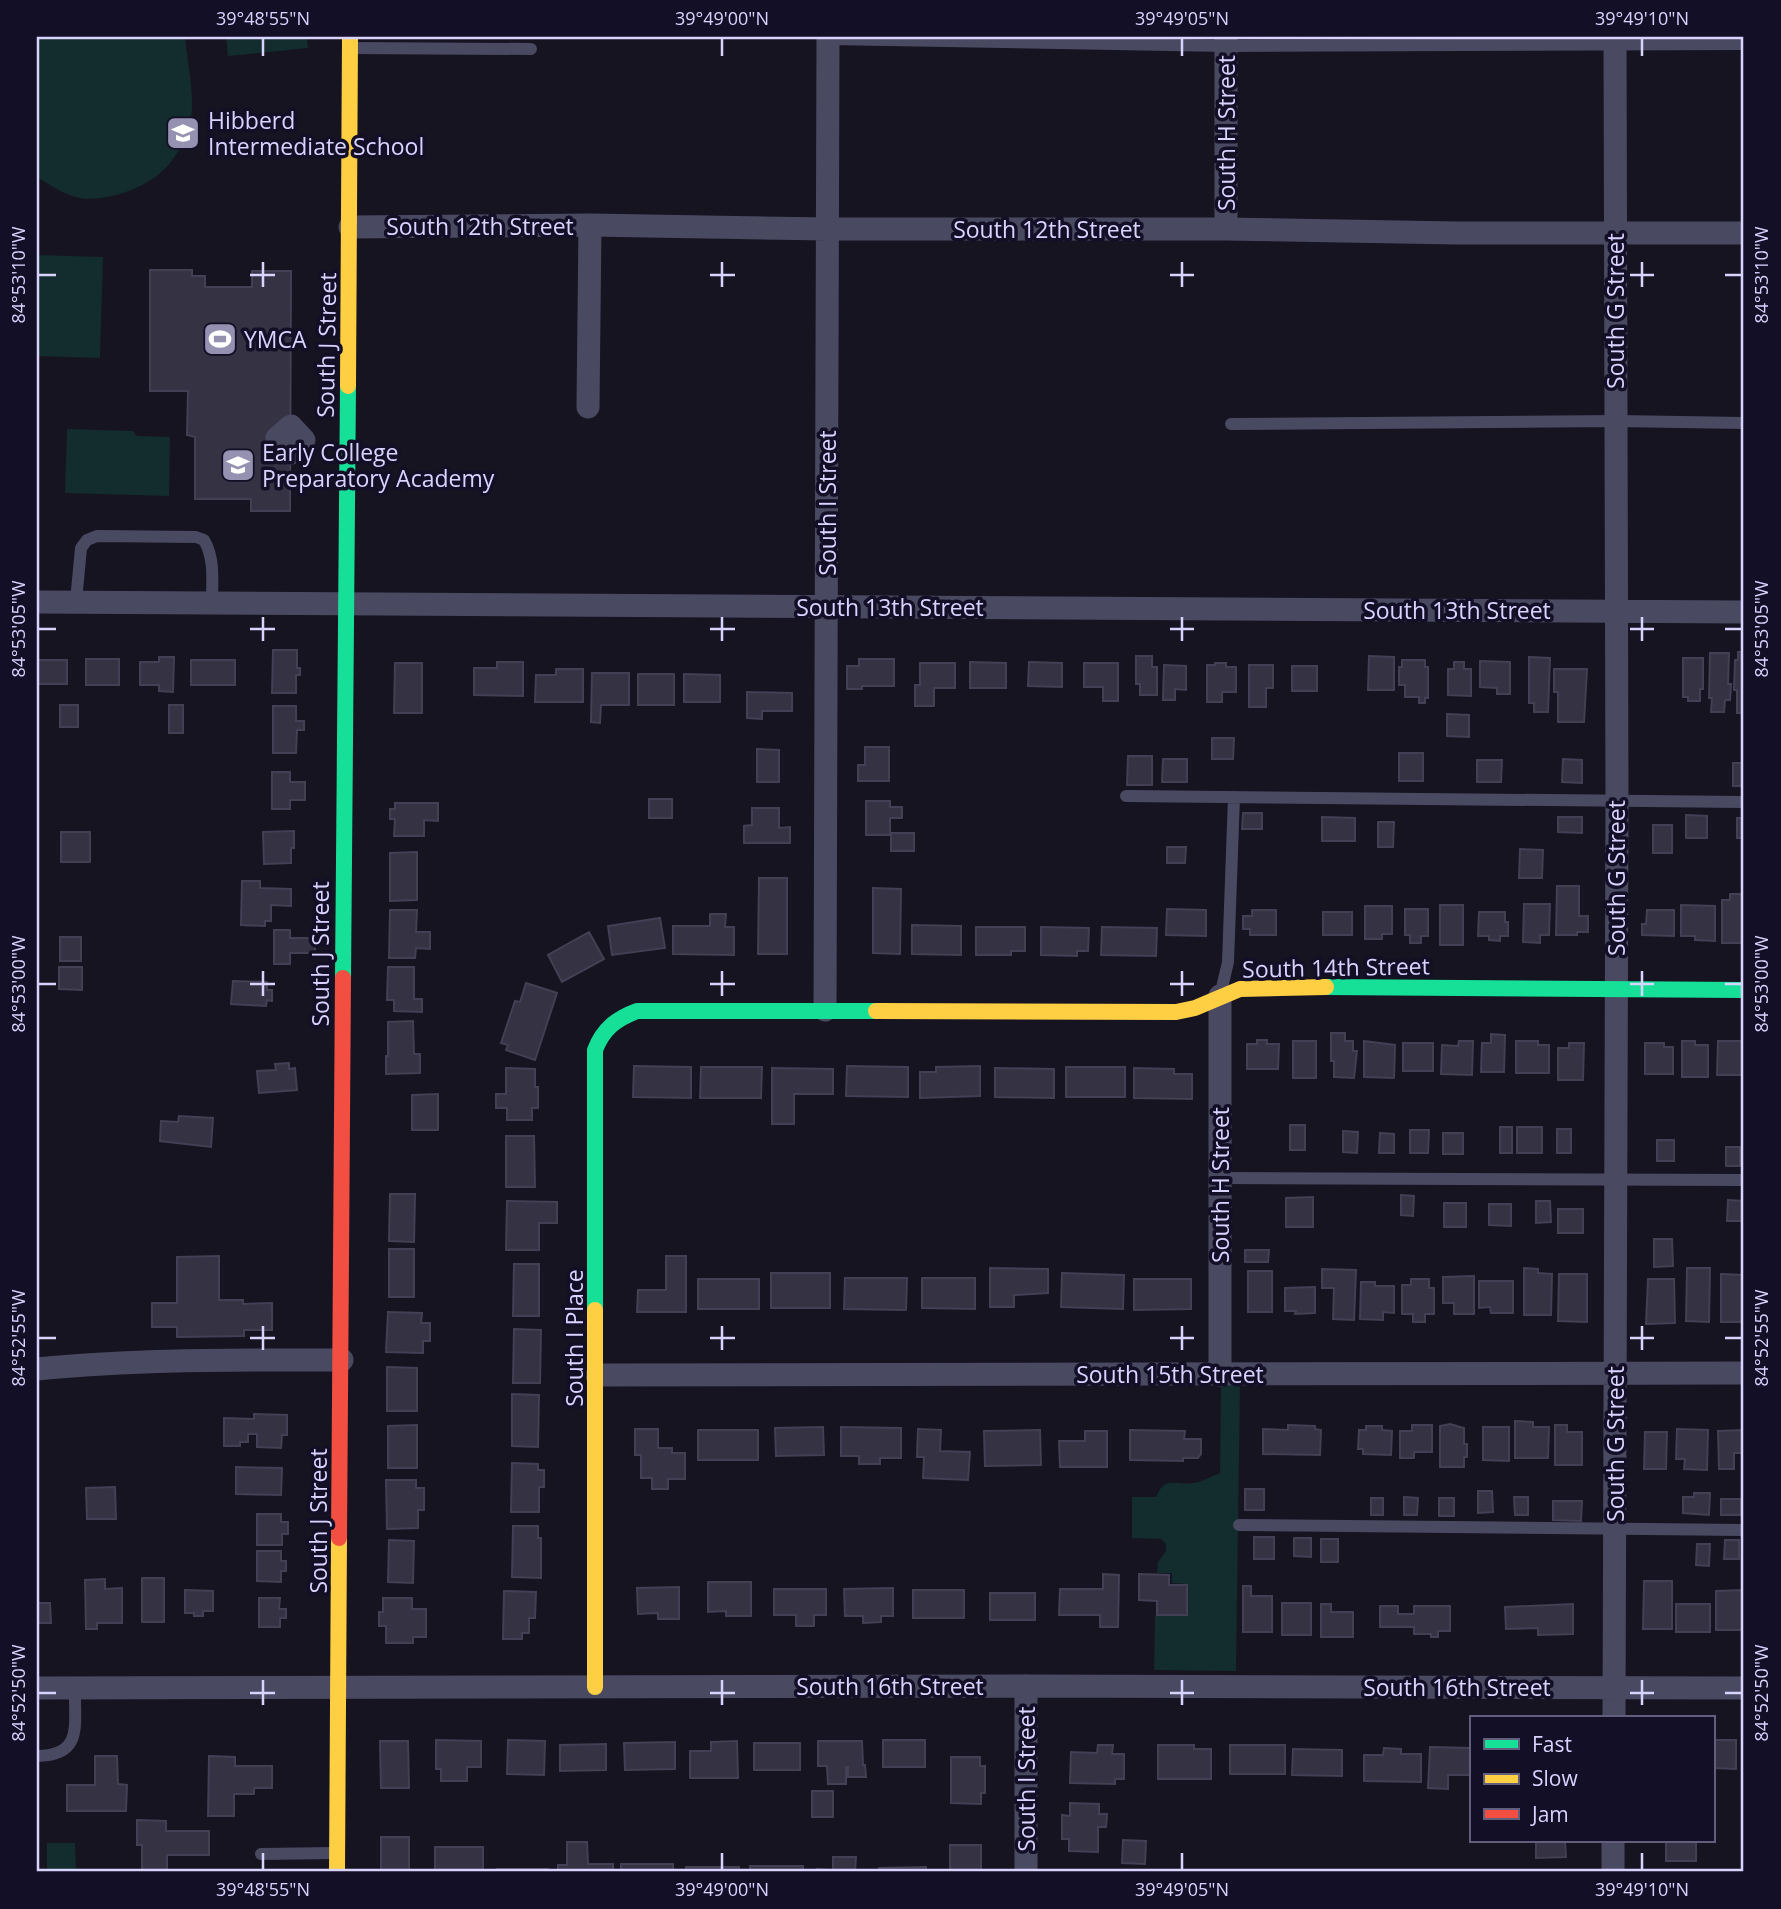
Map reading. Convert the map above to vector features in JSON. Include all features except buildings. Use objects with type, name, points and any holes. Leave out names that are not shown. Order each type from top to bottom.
[{"type":"street","name":"South I Street","points":[[825,1010],[828,38]]},
{"type":"street","name":"South G Street","points":[[1614,1716],[1617,802],[1615,40]]},
{"type":"street","name":"South H Street","points":[[1226,41],[1226,229]]},
{"type":"street","name":"South J Street","points":[[337,1872],[350,43]]},
{"type":"street","name":"South 12th Street","points":[[350,227],[590,225],[828,229],[1744,233]]},
{"type":"street","points":[[589,407],[590,225]]},
{"type":"street","name":"South 13th Street","points":[[37,602],[1744,612]]},
{"type":"street","name":"South 14th Street","points":[[637,1011],[1176,1012],[1195,1008],[1240,989],[1267,987],[1744,990]]},
{"type":"street","name":"South H Street","points":[[1220,996],[1220,1374]]},
{"type":"street","name":"South I Place","points":[[595,1687],[595,1050],[600,1036],[609,1024],[637,1011]]},
{"type":"street","points":[[37,1369],[85,1364],[342,1360]]},
{"type":"street","name":"South 15th Street","points":[[597,1375],[1744,1373]]},
{"type":"street","name":"South I Street","points":[[1026,1686],[1026,1872]]},
{"type":"street","name":"South 16th Street","points":[[37,1688],[1744,1688]]},
{"type":"street","points":[[1613,1842],[1613,1872]]},
{"type":"lane","points":[[828,38],[1615,40],[1744,44]]},
{"type":"lane","points":[[350,43],[531,49]]},
{"type":"lane","points":[[1231,424],[1616,421],[1744,423]]},
{"type":"lane","points":[[76,601],[81,548],[87,540],[97,537],[196,537],[204,540],[212,563],[212,602]]},
{"type":"lane","points":[[1126,796],[1744,802]]},
{"type":"lane","points":[[1220,996],[1228,962],[1234,797]]},
{"type":"lane","points":[[1220,1178],[1744,1180]]},
{"type":"lane","points":[[1238,1525],[1744,1530]]},
{"type":"lane","points":[[37,1756],[64,1752],[74,1741],[75,1689]]},
{"type":"lane","points":[[261,1854],[337,1853]]},
{"type":"green space","points":[[37,37],[185,37],[191,117],[181,146],[173,159],[154,178],[127,192],[92,199],[68,195],[37,177]]},
{"type":"green space","points":[[226,37],[307,37],[308,48],[228,56]]},
{"type":"green space","points":[[37,255],[103,257],[100,358],[37,356]]},
{"type":"green space","points":[[67,429],[133,431],[137,436],[170,437],[169,496],[65,493]]},
{"type":"green space","points":[[1221,1384],[1240,1385],[1236,1671],[1154,1670],[1155,1616],[1187,1616],[1188,1584],[1172,1583],[1172,1573],[1157,1573],[1158,1562],[1166,1551],[1166,1544],[1161,1539],[1132,1538],[1132,1497],[1156,1497],[1159,1490],[1167,1484],[1187,1484],[1220,1473]]},
{"type":"green space","points":[[47,1843],[75,1843],[76,1872],[47,1872]]},
{"type":"traffic: fast","points":[[343,978],[348,386]]},
{"type":"traffic: fast","points":[[1326,987],[1744,990]]},
{"type":"traffic: fast","points":[[595,1310],[595,1050],[606,1031],[617,1021],[637,1011],[876,1011]]},
{"type":"traffic: slow","points":[[348,386],[350,37]]},
{"type":"traffic: slow","points":[[876,1011],[1176,1012],[1195,1008],[1240,989],[1326,987]]},
{"type":"traffic: slow","points":[[595,1310],[595,1687]]},
{"type":"traffic: slow","points":[[337,1872],[339,1538]]},
{"type":"traffic: jam","points":[[339,1538],[343,978]]},
{"type":"place","name":"Hibberd Intermediate School","points":[[183,133]]},
{"type":"place","name":"YMCA","points":[[220,339]]},
{"type":"place","name":"Early College Preparatory Academy","points":[[238,465]]}]
